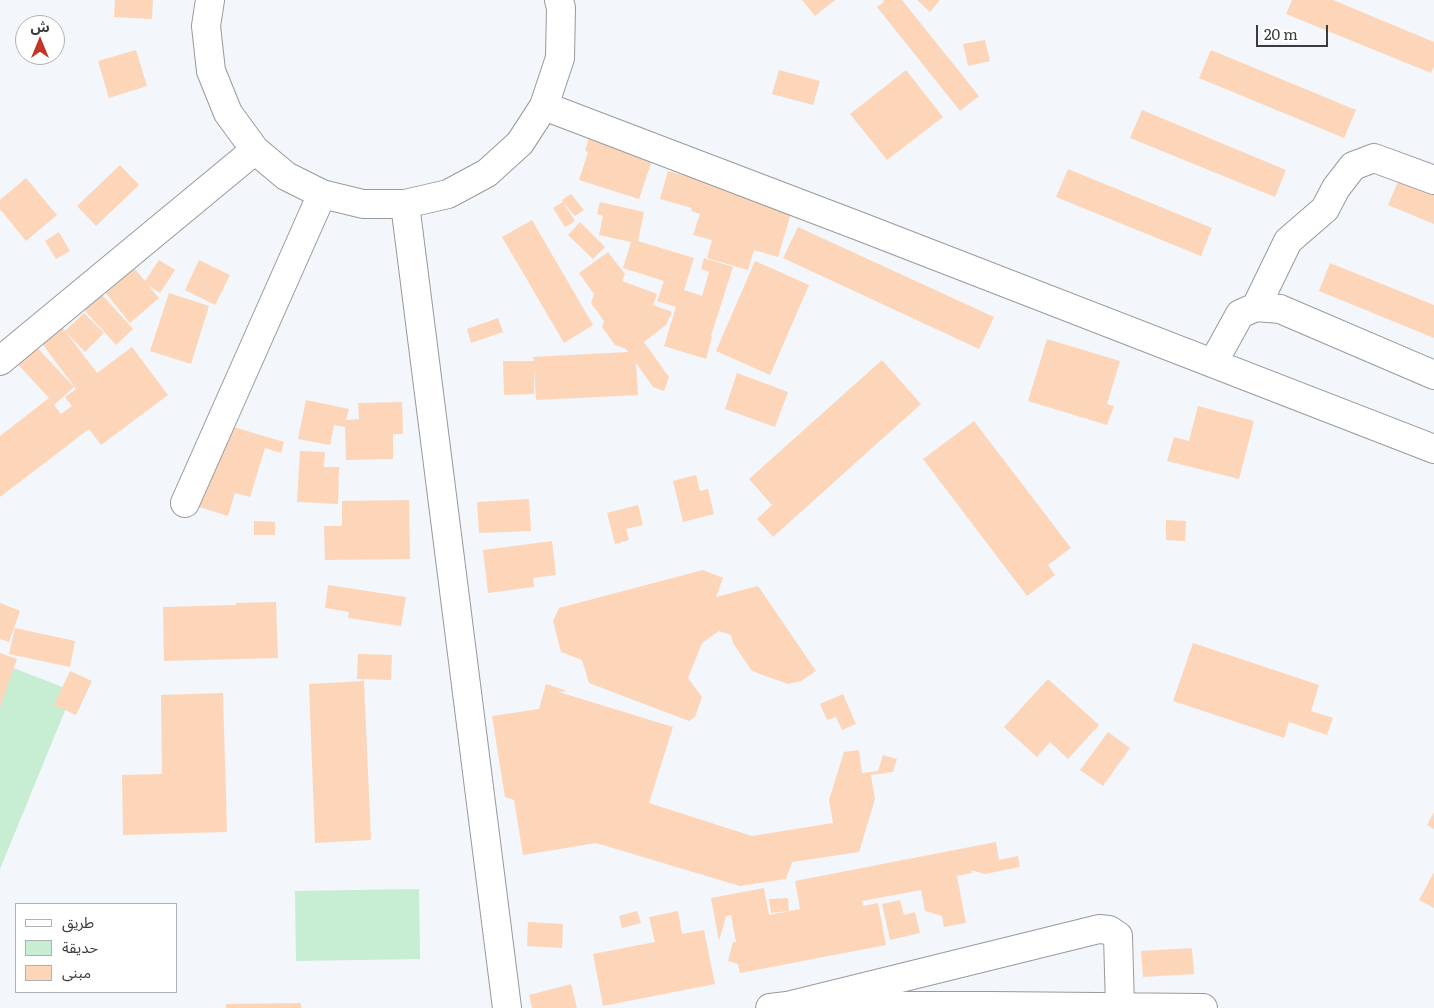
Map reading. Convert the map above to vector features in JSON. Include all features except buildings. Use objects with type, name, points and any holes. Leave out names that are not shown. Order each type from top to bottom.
[{"type":"street","points":[[210,0],[206,26],[211,71],[228,113],[255,150],[286,176],[322,194],[363,204],[405,204],[448,194],[488,173],[520,143],[544,106],[560,58],[562,8],[560,0]]},
{"type":"street","points":[[544,106],[1434,449]]},
{"type":"street","points":[[0,361],[255,150]]},
{"type":"street","points":[[1256,307],[1288,241],[1324,209],[1336,188],[1353,166],[1374,158],[1434,180]]},
{"type":"street","points":[[185,503],[322,194]]},
{"type":"street","points":[[405,204],[507,1008]]},
{"type":"street","points":[[1213,364],[1240,314],[1256,307],[1280,309],[1434,375]]},
{"type":"street","points":[[781,1007],[1099,929],[1109,930],[1118,936],[1120,1007]]},
{"type":"street","points":[[781,1007],[1203,1008]]},
{"type":"green space","points":[[0,663],[73,691],[0,869]]},
{"type":"green space","points":[[419,889],[420,959],[296,961],[295,891]]}]
